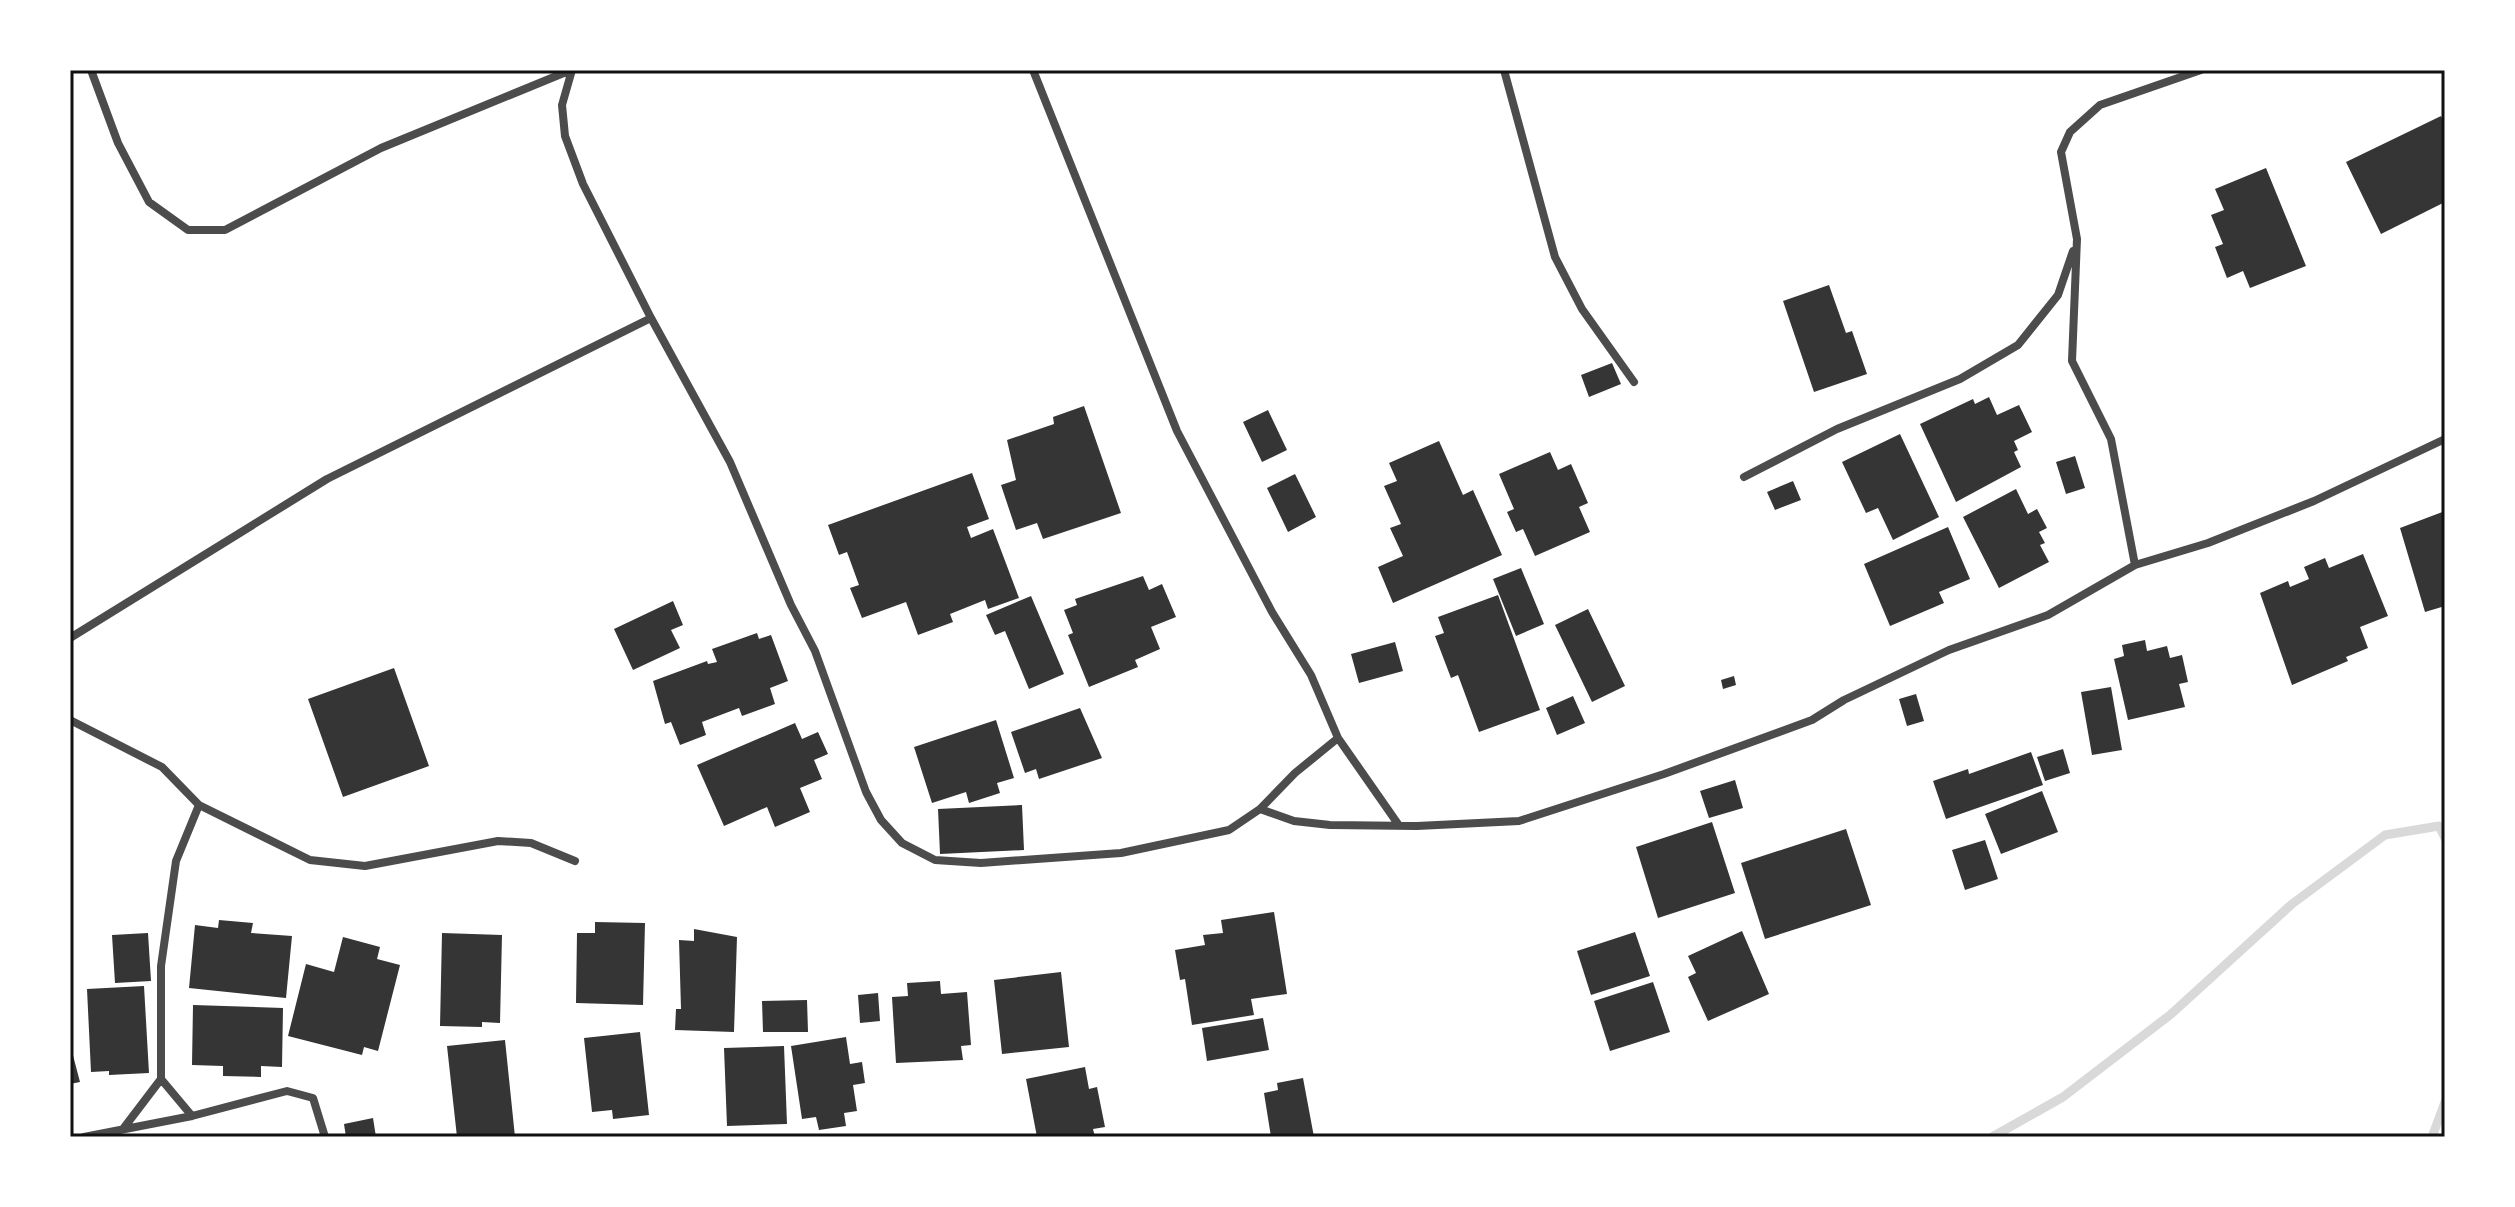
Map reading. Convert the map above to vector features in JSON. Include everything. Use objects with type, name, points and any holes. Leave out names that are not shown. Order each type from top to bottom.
[{"type":"street","points":[[91,70],[118,143],[149,202],[188,230],[225,230],[381,148],[571,70]]},
{"type":"street","points":[[571,70],[562,105],[565,136],[583,184],[651,318],[730,462],[791,605],[815,651],[866,792],[881,820],[902,843],[935,860],[981,863],[1121,853],[1229,830],[1260,809],[1295,773],[1338,738]]},
{"type":"street","points":[[1033,70],[1177,431],[1272,612],[1311,675],[1338,738],[1398,824]]},
{"type":"street","points":[[1504,70],[1555,257],[1582,309],[1634,382]]},
{"type":"street","points":[[2135,565],[2111,439],[2072,361],[2077,239],[2061,152],[2070,132],[2100,105],[2201,70]]},
{"type":"street","points":[[1744,477],[1837,429],[1960,379],[2018,345],[2058,295],[2077,239]]},
{"type":"street","points":[[70,638],[327,479],[651,318]]},
{"type":"street","points":[[1260,809],[1294,821],[1330,825],[1417,826],[1519,821],[1664,774],[1812,720],[1844,700],[1949,650],[2048,615],[2135,565],[2208,543],[2314,501],[2445,439]]},
{"type":"street","points":[[70,720],[162,767],[199,805],[310,860],[365,866],[498,841],[531,843],[575,861]]},
{"type":"street","points":[[123,1129],[161,1079],[161,966],[176,861],[199,805]]},
{"type":"street","points":[[161,1079],[192,1116]]},
{"type":"street","points":[[84,1137],[192,1116],[287,1091],[313,1098],[325,1137]]},
{"type":"building","points":[[2441,116],[2445,124],[2445,202],[2381,234],[2346,162]]},
{"type":"building","points":[[2266,168],[2306,266],[2250,288],[2243,271],[2227,278],[2215,247],[2223,244],[2211,215],[2224,210],[2215,189]]},
{"type":"building","points":[[1829,285],[1846,333],[1852,331],[1867,374],[1814,392],[1783,301]]},
{"type":"building","points":[[1612,363],[1621,384],[1589,397],[1581,375]]},
{"type":"building","points":[[1989,397],[1997,415],[2019,405],[2032,432],[2014,441],[2018,450],[2014,452],[2021,467],[1956,502],[1920,424],[1973,399],[1975,404]]},
{"type":"building","points":[[1084,406],[1121,513],[1043,539],[1037,523],[1016,530],[1001,485],[1016,480],[1007,440],[1054,424],[1053,417]]},
{"type":"building","points":[[1268,410],[1287,450],[1262,462],[1243,422]]},
{"type":"building","points":[[1900,434],[1939,517],[1893,540],[1878,508],[1866,513],[1842,462]]},
{"type":"building","points":[[1439,441],[1463,495],[1473,490],[1502,555],[1393,603],[1378,567],[1403,556],[1390,528],[1401,524],[1384,486],[1397,481],[1389,463]]},
{"type":"building","points":[[1550,452],[1558,470],[1571,464],[1588,503],[1579,507],[1590,532],[1535,556],[1523,529],[1516,532],[1507,512],[1514,509],[1499,474]]},
{"type":"building","points":[[2075,456],[2085,488],[2066,494],[2056,462]]},
{"type":"building","points":[[972,473],[989,519],[967,527],[971,538],[993,529],[1019,598],[988,609],[985,600],[950,614],[953,622],[918,635],[906,602],[862,618],[850,588],[859,585],[847,552],[839,555],[828,525]]},
{"type":"building","points":[[1295,474],[1316,517],[1288,532],[1267,488]]},
{"type":"building","points":[[1793,481],[1801,500],[1775,510],[1767,492]]},
{"type":"building","points":[[2016,489],[2028,514],[2037,509],[2047,528],[2039,532],[2045,543],[2040,545],[2049,562],[1999,588],[1963,517]]},
{"type":"building","points":[[2445,511],[2445,606],[2425,612],[2400,528]]},
{"type":"building","points":[[1948,527],[1970,579],[1939,592],[1944,603],[1890,626],[1864,564]]},
{"type":"building","points":[[2363,554],[2388,616],[2360,627],[2368,648],[2346,657],[2348,661],[2292,685],[2260,593],[2288,581],[2290,587],[2309,579],[2304,567],[2325,558],[2329,568]]},
{"type":"building","points":[[1521,568],[1544,624],[1516,636],[1493,579]]},
{"type":"building","points":[[1143,576],[1149,590],[1162,584],[1176,617],[1151,627],[1160,649],[1135,660],[1138,667],[1089,687],[1068,635],[1073,633],[1064,610],[1077,605],[1075,599]]},
{"type":"building","points":[[1498,595],[1540,710],[1479,732],[1458,675],[1451,678],[1435,636],[1444,633],[1438,617]]},
{"type":"building","points":[[1031,596],[1064,674],[1029,689],[1005,631],[995,635],[986,615]]},
{"type":"building","points":[[673,601],[683,625],[671,630],[680,648],[633,670],[614,629]]},
{"type":"building","points":[[1588,609],[1625,686],[1592,702],[1555,625]]},
{"type":"building","points":[[757,633],[759,639],[771,635],[788,681],[770,688],[775,704],[742,716],[739,708],[702,722],[706,735],[680,745],[671,722],[665,724],[653,681],[707,661],[708,664],[717,662],[712,649]]},
{"type":"building","points":[[2145,640],[2147,651],[2167,646],[2170,658],[2182,655],[2188,682],[2179,684],[2185,707],[2128,720],[2114,659],[2124,656],[2122,645]]},
{"type":"building","points":[[1395,642],[1403,671],[1359,683],[1351,654]]},
{"type":"building","points":[[394,668],[429,766],[343,797],[308,699]]},
{"type":"building","points":[[1734,676],[1736,685],[1723,689],[1721,680]]},
{"type":"building","points":[[2111,687],[2122,750],[2092,755],[2081,692]]},
{"type":"building","points":[[1916,694],[1924,721],[1907,726],[1899,699]]},
{"type":"building","points":[[1573,696],[1585,723],[1557,735],[1546,708]]},
{"type":"building","points":[[1080,708],[1102,758],[1039,779],[1036,769],[1025,773],[1011,732]]},
{"type":"building","points":[[996,720],[1014,778],[997,783],[1000,793],[969,803],[966,792],[932,803],[914,747]]},
{"type":"building","points":[[795,723],[802,739],[818,732],[828,754],[814,760],[822,779],[800,788],[810,812],[775,827],[767,807],[724,826],[697,765]]},
{"type":"building","points":[[2063,749],[2070,773],[2045,781],[2037,757]]},
{"type":"building","points":[[2031,752],[2043,785],[1946,819],[1933,781],[1968,769],[1969,774]]},
{"type":"building","points":[[1735,780],[1743,808],[1709,818],[1700,791]]},
{"type":"building","points":[[2042,791],[2058,832],[2001,854],[1985,814]]},
{"type":"building","points":[[1022,805],[1024,850],[940,854],[938,809]]},
{"type":"building","points":[[1712,822],[1735,893],[1658,918],[1636,847]]},
{"type":"building","points":[[1846,829],[1871,905],[1765,939],[1741,863]]},
{"type":"building","points":[[1985,840],[1998,879],[1965,890],[1952,850]]},
{"type":"building","points":[[1274,912],[1287,994],[1251,999],[1254,1015],[1192,1025],[1185,979],[1180,980],[1175,950],[1205,945],[1203,935],[1223,933],[1221,920]]},
{"type":"building","points":[[219,920],[253,923],[251,933],[292,936],[286,998],[189,988],[195,925],[218,928]]},
{"type":"building","points":[[595,922],[645,923],[643,1005],[576,1003],[577,933],[595,933]]},
{"type":"building","points":[[694,929],[737,937],[734,1032],[675,1030],[676,1009],[681,1009],[679,940],[694,941]]},
{"type":"building","points":[[1742,931],[1769,994],[1708,1021],[1688,977],[1696,973],[1688,956]]},
{"type":"building","points":[[1635,932],[1650,976],[1591,995],[1577,951]]},
{"type":"building","points":[[148,933],[151,981],[115,983],[112,935]]},
{"type":"building","points":[[442,933],[502,935],[500,1023],[482,1022],[482,1027],[440,1026]]},
{"type":"building","points":[[343,937],[380,947],[377,959],[400,965],[378,1051],[364,1047],[362,1055],[288,1036],[306,964],[334,972]]},
{"type":"building","points":[[1061,972],[1069,1047],[1002,1054],[994,980]]},
{"type":"building","points":[[940,981],[941,994],[967,992],[971,1045],[961,1046],[963,1060],[896,1063],[892,997],[908,996],[907,983]]},
{"type":"building","points":[[1653,982],[1670,1032],[1610,1051],[1594,1001]]},
{"type":"building","points":[[144,986],[149,1073],[109,1075],[109,1071],[91,1072],[87,989]]},
{"type":"building","points":[[878,993],[880,1021],[860,1023],[858,995]]},
{"type":"building","points":[[807,1000],[808,1032],[763,1032],[762,1001]]},
{"type":"building","points":[[193,1005],[283,1008],[282,1067],[261,1066],[261,1077],[223,1076],[223,1066],[192,1065]]},
{"type":"building","points":[[1263,1018],[1269,1050],[1207,1061],[1202,1028]]},
{"type":"building","points":[[640,1032],[649,1115],[613,1119],[612,1110],[592,1112],[584,1038]]},
{"type":"building","points":[[846,1037],[850,1064],[862,1062],[865,1083],[853,1085],[857,1111],[844,1113],[846,1126],[819,1130],[816,1117],[802,1119],[791,1046]]},
{"type":"building","points":[[505,1040],[515,1137],[457,1137],[447,1046]]},
{"type":"building","points":[[70,1044],[80,1082],[70,1084]]},
{"type":"building","points":[[784,1046],[787,1124],[727,1126],[724,1048]]},
{"type":"building","points":[[1085,1067],[1089,1089],[1097,1087],[1105,1127],[1093,1129],[1095,1137],[1037,1137],[1026,1079]]},
{"type":"building","points":[[1303,1078],[1314,1137],[1271,1137],[1264,1093],[1278,1090],[1277,1083]]},
{"type":"building","points":[[373,1118],[376,1137],[346,1137],[344,1124]]},
{"type":"waterway","points":[[1992,1137],[2063,1097],[2170,1015],[2292,904],[2385,835],[2439,826],[2445,838]]},
{"type":"waterway","points":[[2432,1137],[2445,1102]]}]
